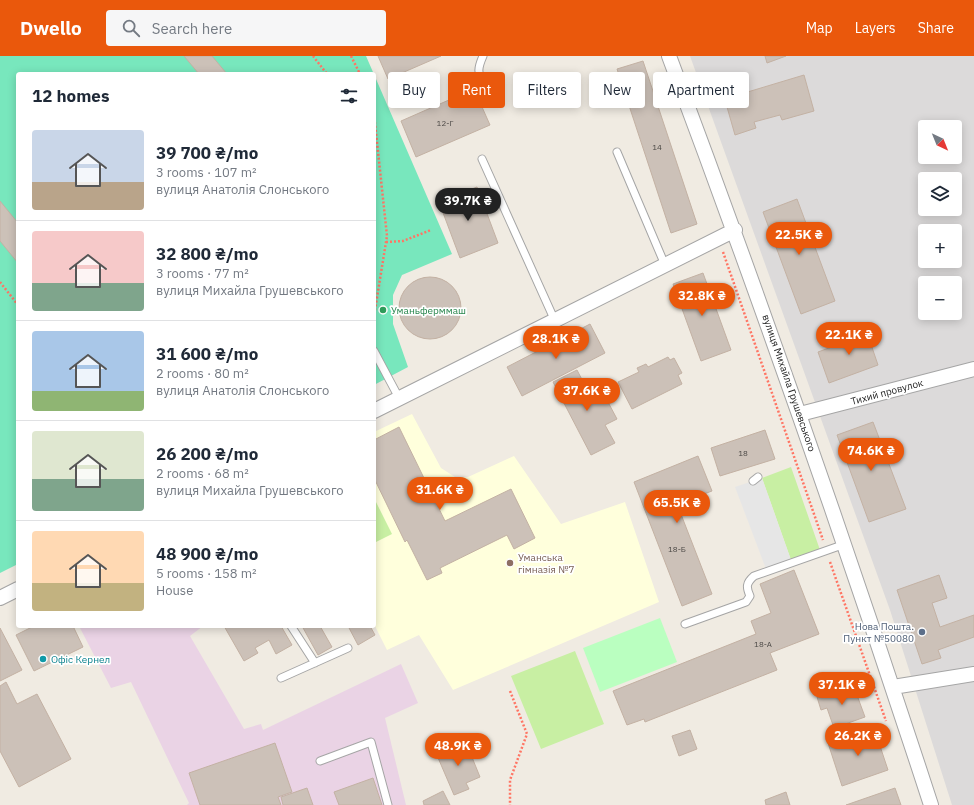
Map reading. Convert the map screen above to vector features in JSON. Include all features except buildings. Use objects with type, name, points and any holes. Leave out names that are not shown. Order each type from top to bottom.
[{"type":"street","name":"вулиця Михайла Грушевського","points":[[669,56],[735,230],[800,414],[893,687],[931,805]]},
{"type":"street","points":[[376,410],[735,230]]},
{"type":"street","name":"Тихий провулок","points":[[800,414],[974,369]]},
{"type":"street","points":[[0,598],[16,590]]},
{"type":"street","points":[[893,687],[974,674]]},
{"type":"lane","points":[[479,72],[479,66],[483,56]]},
{"type":"lane","points":[[618,152],[665,265]]},
{"type":"lane","points":[[482,159],[555,321]]},
{"type":"lane","points":[[376,355],[399,398]]},
{"type":"lane","points":[[685,624],[746,602],[750,596],[746,588],[748,581],[754,576],[844,544]]},
{"type":"lane","points":[[292,628],[315,663]]},
{"type":"lane","points":[[281,678],[348,648]]},
{"type":"lane","points":[[320,761],[370,742],[388,805]]},
{"type":"path","points":[[313,56],[325,72]]},
{"type":"path","points":[[351,56],[359,72]]},
{"type":"path","points":[[376,139],[387,236],[376,304]]},
{"type":"path","points":[[386,242],[403,241],[431,230]]},
{"type":"path","points":[[722,250],[886,723]]},
{"type":"path","points":[[0,282],[16,302]]},
{"type":"path","points":[[510,691],[527,734],[510,780],[510,805]]},
{"type":"shaded area","points":[[690,56],[974,56],[974,805],[952,805],[890,610],[709,108],[749,108],[749,72],[696,72]]},
{"type":"shaded area","name":"Уманська гімназія №7","points":[[412,414],[441,468],[455,477],[468,477],[514,456],[561,524],[625,502],[659,602],[453,690],[419,635],[387,650],[376,628],[376,431]]},
{"type":"shaded area","points":[[762,478],[791,560],[766,569],[735,487]]},
{"type":"shaded area","points":[[80,628],[200,628],[190,636],[244,729],[261,724],[263,730],[401,664],[418,703],[385,718],[406,805],[187,805],[189,803],[131,682],[111,688]]},
{"type":"green space","points":[[0,56],[366,56],[373,72],[16,72],[16,565],[0,573]]},
{"type":"green space","points":[[376,79],[452,254],[402,275],[393,295],[393,324],[408,367],[376,384]]},
{"type":"green space","points":[[791,467],[820,550],[791,560],[762,478]]},
{"type":"green space","points":[[376,502],[392,534],[376,542]]},
{"type":"green space","points":[[660,618],[677,662],[600,692],[583,648]]},
{"type":"green space","points":[[575,651],[604,724],[541,749],[511,676]]},
{"type":"place","name":"Уманьферммаш","points":[[383,310]]},
{"type":"place","name":"Уманська гімназія №7","points":[[510,563]]},
{"type":"place","name":"Нова Пошта. Пункт №50080","points":[[922,632]]},
{"type":"place","name":"Офіс Кернел","points":[[43,659]]}]
